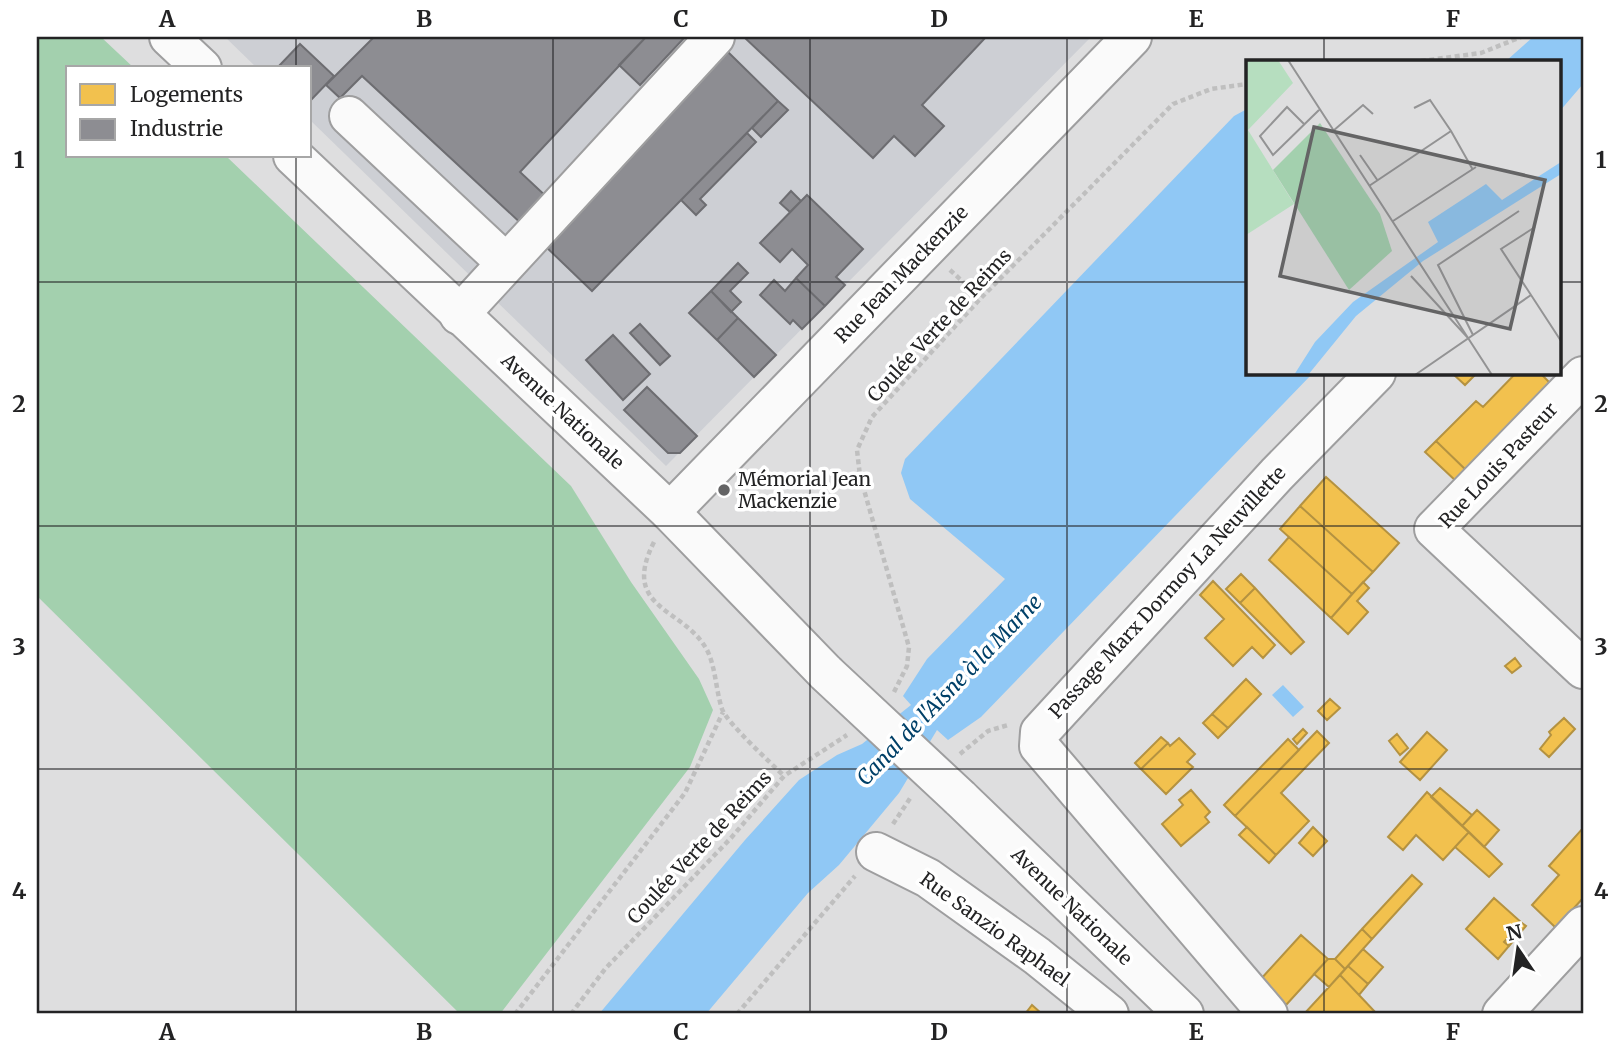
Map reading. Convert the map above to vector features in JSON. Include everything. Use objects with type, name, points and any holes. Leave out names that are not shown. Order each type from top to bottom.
[{"type":"street","points":[[169,37],[200,66]]},
{"type":"street","points":[[459,314],[715,37]]},
{"type":"street","name":"Rue Jean Mackenzie","points":[[670,512],[1126,39]]},
{"type":"street","points":[[349,117],[506,263]]},
{"type":"street","name":"Avenue Nationale","points":[[295,158],[670,512],[826,673],[1184,1014]]},
{"type":"street","name":"Passage Marx Dormoy La Neuvillette","points":[[1268,1014],[1040,746],[1040,732],[1268,484],[1375,374]]},
{"type":"street","name":"Rue Louis Pasteur","points":[[1583,376],[1434,529],[1583,669]]},
{"type":"street","name":"Rue Sanzio Raphael","points":[[876,852],[928,878],[1037,956],[1109,1014]]},
{"type":"street","points":[[1502,1014],[1583,926]]},
{"type":"path","points":[[1428,60],[1481,53],[1519,38]]},
{"type":"path","name":"Coulée Verte de Reims","points":[[885,702],[907,666],[909,647],[860,476],[857,450],[872,418],[981,299],[1173,104],[1211,89],[1246,84]]},
{"type":"path","points":[[927,248],[981,299]]},
{"type":"path","points":[[670,512],[645,561],[645,584],[658,608],[692,629],[708,652],[723,712],[784,776]]},
{"type":"path","points":[[515,1014],[685,793],[723,712]]},
{"type":"path","name":"Coulée Verte de Reims","points":[[571,1014],[605,969],[731,838],[784,776],[857,729]]},
{"type":"shaded area","points":[[225,37],[1091,37],[666,466],[312,122],[312,66],[255,66]]},
{"type":"green space","points":[[37,37],[101,37],[132,66],[66,66],[66,158],[228,158],[571,486],[631,582],[699,679],[713,710],[690,767],[500,1014],[460,1014],[37,596]]},
{"type":"water","points":[[1533,37],[1583,37],[1583,84],[1560,111],[1560,60],[1507,60]]},
{"type":"water","name":"Canal de l'Aisne à la Marne","points":[[1246,110],[1246,374],[1312,374],[981,717],[948,740],[937,730],[899,793],[839,865],[808,893],[706,1014],[599,1014],[799,780],[837,755],[862,744],[911,705],[903,696],[927,659],[1005,579],[910,499],[901,473],[905,459],[1234,116]]},
{"type":"water","points":[[1283,685],[1304,707],[1293,717],[1272,695]]},
{"type":"building: Logements","points":[[1453,374],[1476,374],[1465,385]]},
{"type":"building: Logements","points":[[1515,374],[1541,374],[1552,385],[1467,471],[1436,441],[1476,401],[1483,407]]},
{"type":"building: Logements","points":[[1436,441],[1467,471],[1457,482],[1425,452]]},
{"type":"building: Logements","points":[[1326,477],[1399,543],[1373,572],[1300,506]]},
{"type":"building: Logements","points":[[1300,506],[1373,572],[1352,594],[1280,529]]},
{"type":"building: Logements","points":[[1289,537],[1352,594],[1331,618],[1269,560]]},
{"type":"building: Logements","points":[[1241,574],[1255,588],[1240,603],[1226,589]]},
{"type":"building: Logements","points":[[1213,581],[1275,645],[1263,658],[1252,647],[1233,666],[1205,638],[1224,619],[1200,595]]},
{"type":"building: Logements","points":[[1363,582],[1369,588],[1357,601],[1368,612],[1348,634],[1331,618]]},
{"type":"building: Logements","points":[[1255,588],[1304,642],[1291,654],[1240,603]]},
{"type":"building: Logements","points":[[1515,658],[1521,666],[1512,673],[1505,666]]},
{"type":"building: Logements","points":[[1246,679],[1261,694],[1228,728],[1212,714]]},
{"type":"building: Logements","points":[[1330,699],[1340,708],[1327,720],[1318,711]]},
{"type":"building: Logements","points":[[1212,714],[1228,728],[1218,738],[1203,723]]},
{"type":"building: Logements","points":[[1564,718],[1575,729],[1549,757],[1540,749],[1551,735],[1549,732]]},
{"type":"building: Logements","points":[[1303,729],[1307,733],[1297,744],[1293,739]]},
{"type":"building: Logements","points":[[1317,731],[1329,743],[1281,793],[1309,821],[1276,855],[1235,816]]},
{"type":"building: Logements","points":[[1427,732],[1447,750],[1420,780],[1400,762]]},
{"type":"building: Logements","points":[[1397,734],[1408,748],[1400,755],[1389,741]]},
{"type":"building: Logements","points":[[1161,737],[1168,743],[1141,769],[1135,763]]},
{"type":"building: Logements","points":[[1179,738],[1195,754],[1187,762],[1193,767],[1166,794],[1141,769],[1168,743],[1170,746]]},
{"type":"building: Logements","points":[[1288,739],[1299,750],[1235,816],[1224,805]]},
{"type":"building: Logements","points":[[1440,788],[1472,815],[1462,826],[1431,797]]},
{"type":"building: Logements","points":[[1191,790],[1210,812],[1205,817],[1209,822],[1181,846],[1162,824],[1183,805],[1179,800]]},
{"type":"building: Logements","points":[[1427,792],[1469,832],[1443,860],[1416,835],[1403,850],[1388,837]]},
{"type":"building: Logements","points":[[1477,810],[1499,830],[1484,847],[1462,826]]},
{"type":"building: Logements","points":[[1247,827],[1276,855],[1269,863],[1239,835]]},
{"type":"building: Logements","points":[[1313,827],[1327,841],[1313,856],[1299,843]]},
{"type":"building: Logements","points":[[1583,828],[1583,898],[1556,928],[1532,905],[1559,875],[1549,866]]},
{"type":"building: Logements","points":[[1469,832],[1502,864],[1489,877],[1455,847]]},
{"type":"building: Logements","points":[[1412,875],[1422,884],[1372,939],[1362,929]]},
{"type":"building: Logements","points":[[1494,898],[1522,923],[1504,942],[1509,946],[1498,959],[1466,929]]},
{"type":"building: Logements","points":[[1522,923],[1526,926],[1509,946],[1504,942]]},
{"type":"building: Logements","points":[[1362,929],[1372,939],[1345,969],[1335,959]]},
{"type":"building: Logements","points":[[1301,935],[1328,959],[1286,1005],[1260,980]]},
{"type":"building: Logements","points":[[1363,949],[1383,967],[1368,984],[1348,966]]},
{"type":"building: Logements","points":[[1328,959],[1335,959],[1345,969],[1329,987],[1314,974]]},
{"type":"building: Logements","points":[[1348,966],[1368,984],[1359,995],[1340,975]]},
{"type":"building: Logements","points":[[1340,975],[1359,995],[1377,1014],[1304,1014]]},
{"type":"building: Logements","points":[[1032,1005],[1042,1014],[1025,1014]]},
{"type":"building: Industrie","points":[[374,37],[646,37],[520,172],[550,200],[525,227],[362,76],[340,98],[326,85]]},
{"type":"building: Industrie","points":[[646,37],[685,37],[640,85],[619,65]]},
{"type":"building: Industrie","points":[[744,37],[986,37],[922,105],[944,126],[915,156],[894,136],[873,158]]},
{"type":"building: Industrie","points":[[300,44],[334,76],[312,99],[312,66],[279,66]]},
{"type":"building: Industrie","points":[[728,52],[778,101],[592,291],[542,243]]},
{"type":"building: Industrie","points":[[778,101],[788,110],[761,137],[752,128]]},
{"type":"building: Industrie","points":[[747,133],[756,142],[700,199],[706,205],[696,215],[681,200]]},
{"type":"building: Industrie","points":[[791,191],[801,201],[790,212],[780,203]]},
{"type":"building: Industrie","points":[[807,195],[863,249],[836,277],[845,285],[825,306],[796,278],[808,265],[792,249],[780,262],[760,243]]},
{"type":"building: Industrie","points":[[738,263],[748,273],[730,291],[741,302],[731,312],[711,291]]},
{"type":"building: Industrie","points":[[796,278],[825,306],[802,329],[793,320],[790,324],[760,295],[774,280],[785,291]]},
{"type":"building: Industrie","points":[[711,291],[738,318],[717,340],[689,313]]},
{"type":"building: Industrie","points":[[738,318],[776,355],[754,377],[717,340]]},
{"type":"building: Industrie","points":[[640,324],[670,356],[660,365],[630,333]]},
{"type":"building: Industrie","points":[[613,335],[650,374],[623,400],[586,360]]},
{"type":"building: Industrie","points":[[647,387],[697,436],[680,453],[668,453],[624,410]]},
{"type":"place","name":"Mémorial Jean Mackenzie","points":[[724,490]]}]
